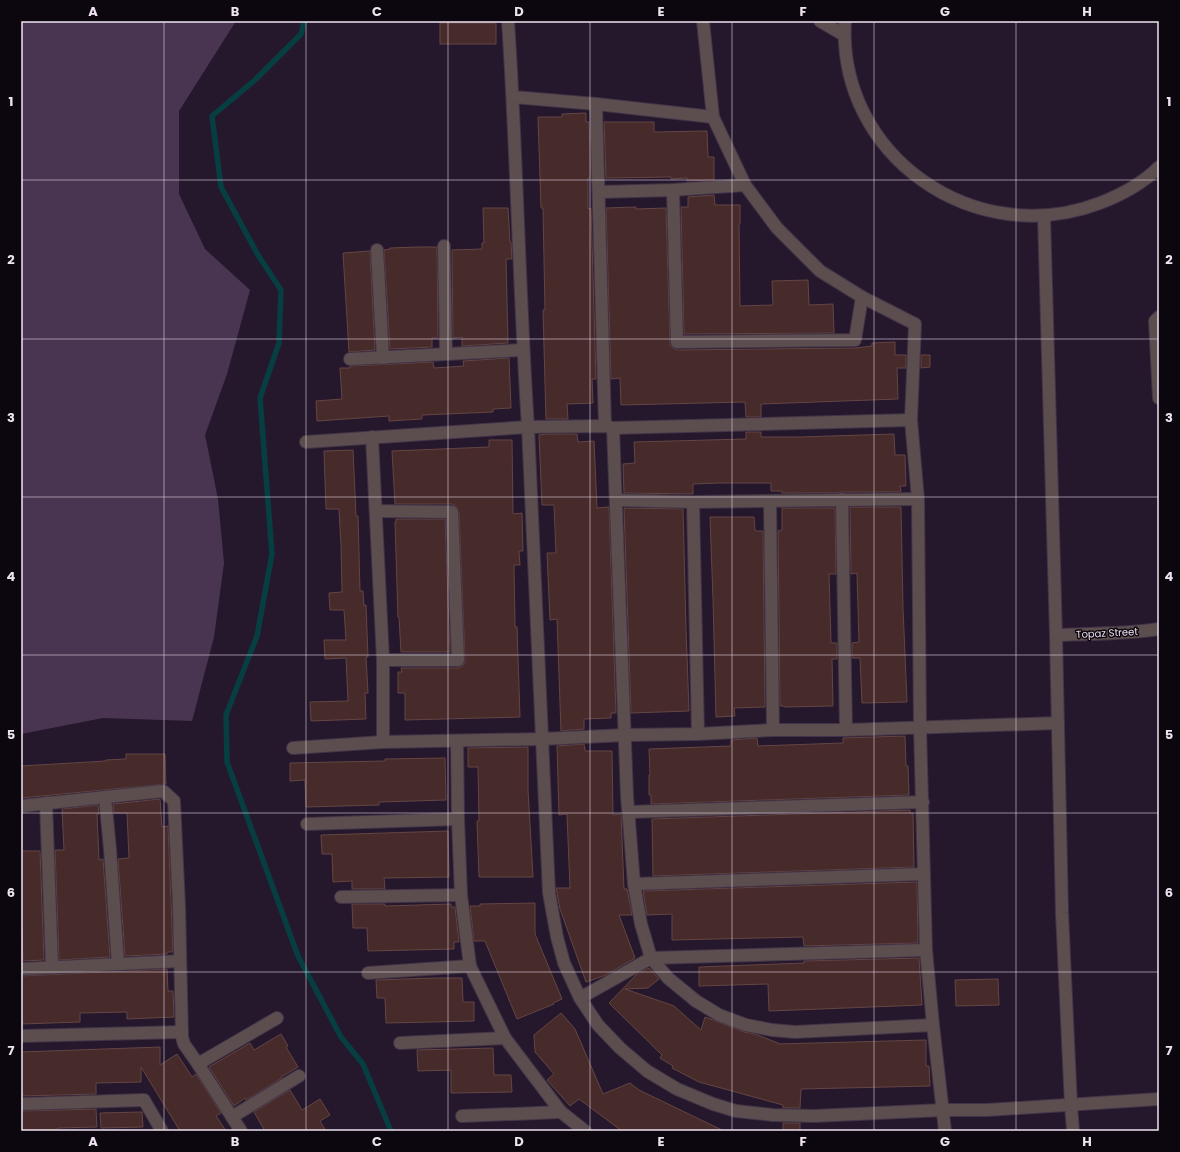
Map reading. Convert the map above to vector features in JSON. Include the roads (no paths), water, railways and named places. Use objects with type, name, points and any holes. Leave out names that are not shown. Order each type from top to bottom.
[{"type":"street","points":[[508,21],[513,97],[523,350],[528,428],[549,893],[557,937],[564,963],[580,998],[598,1025],[620,1048],[647,1071],[677,1090],[736,1111],[773,1115],[814,1116],[944,1110],[986,1110],[1159,1099]]},
{"type":"street","points":[[703,21],[713,117],[745,185],[778,228],[820,271],[862,297],[914,324],[911,420],[918,499],[920,727],[926,950],[933,1025],[946,1131]]},
{"type":"street","points":[[820,21],[844,35]]},
{"type":"street","points":[[845,21],[844,35],[847,64],[854,91],[866,118],[882,142],[901,163],[923,182],[948,196],[974,208],[1002,214],[1044,216],[1066,213],[1089,208],[1110,200],[1130,189],[1159,167]]},
{"type":"street","points":[[513,97],[596,104],[713,117]]},
{"type":"street","points":[[596,104],[609,427],[616,500],[627,796],[634,884],[641,924],[651,958],[668,978],[696,1001],[719,1015],[746,1025],[772,1030],[795,1032],[933,1025]]},
{"type":"street","points":[[600,192],[673,190],[745,185]]},
{"type":"street","points":[[673,190],[677,342],[855,340],[862,297]]},
{"type":"street","points":[[1044,216],[1062,913],[1073,1131]]},
{"type":"street","points":[[444,246],[446,354]]},
{"type":"street","points":[[377,250],[383,358]]},
{"type":"street","points":[[1159,317],[1155,321],[1159,398]]},
{"type":"street","points":[[350,359],[523,350]]},
{"type":"street","points":[[306,442],[528,428],[911,420]]},
{"type":"street","points":[[372,437],[383,660],[384,742]]},
{"type":"street","points":[[616,500],[770,502],[842,499],[918,499]]},
{"type":"street","points":[[842,499],[846,730]]},
{"type":"street","points":[[692,502],[698,734]]},
{"type":"street","points":[[770,502],[773,730]]},
{"type":"street","points":[[376,511],[452,512],[458,660],[383,660]]},
{"type":"street","name":"Topaz Street","points":[[1056,635],[1115,633],[1159,629]]},
{"type":"street","points":[[293,748],[384,742],[1058,723]]},
{"type":"street","points":[[457,741],[461,895],[470,966],[505,1038],[561,1112],[585,1131]]},
{"type":"street","points":[[21,806],[163,791],[174,801],[182,1037],[184,1044],[241,1131]]},
{"type":"street","points":[[105,797],[118,964]]},
{"type":"street","points":[[629,812],[923,802]]},
{"type":"street","points":[[46,803],[52,967]]},
{"type":"street","points":[[307,824],[458,819]]},
{"type":"street","points":[[634,884],[924,874]]},
{"type":"street","points":[[341,897],[461,895]]},
{"type":"street","points":[[580,998],[651,958],[926,950]]},
{"type":"street","points":[[21,969],[180,961]]},
{"type":"street","points":[[368,973],[470,966]]},
{"type":"street","points":[[198,1064],[277,1018]]},
{"type":"street","points":[[21,1036],[182,1032]]},
{"type":"street","points":[[400,1044],[505,1038]]},
{"type":"street","points":[[232,1117],[299,1076]]},
{"type":"street","points":[[21,1104],[144,1100],[162,1131]]},
{"type":"street","points":[[462,1116],[561,1112]]},
{"type":"waterway","points":[[304,21],[301,34],[255,80],[212,116],[221,187],[258,255],[281,290],[279,343],[260,398],[272,554],[257,636],[226,715],[227,762],[298,956],[341,1037],[363,1064],[391,1131]]}]
